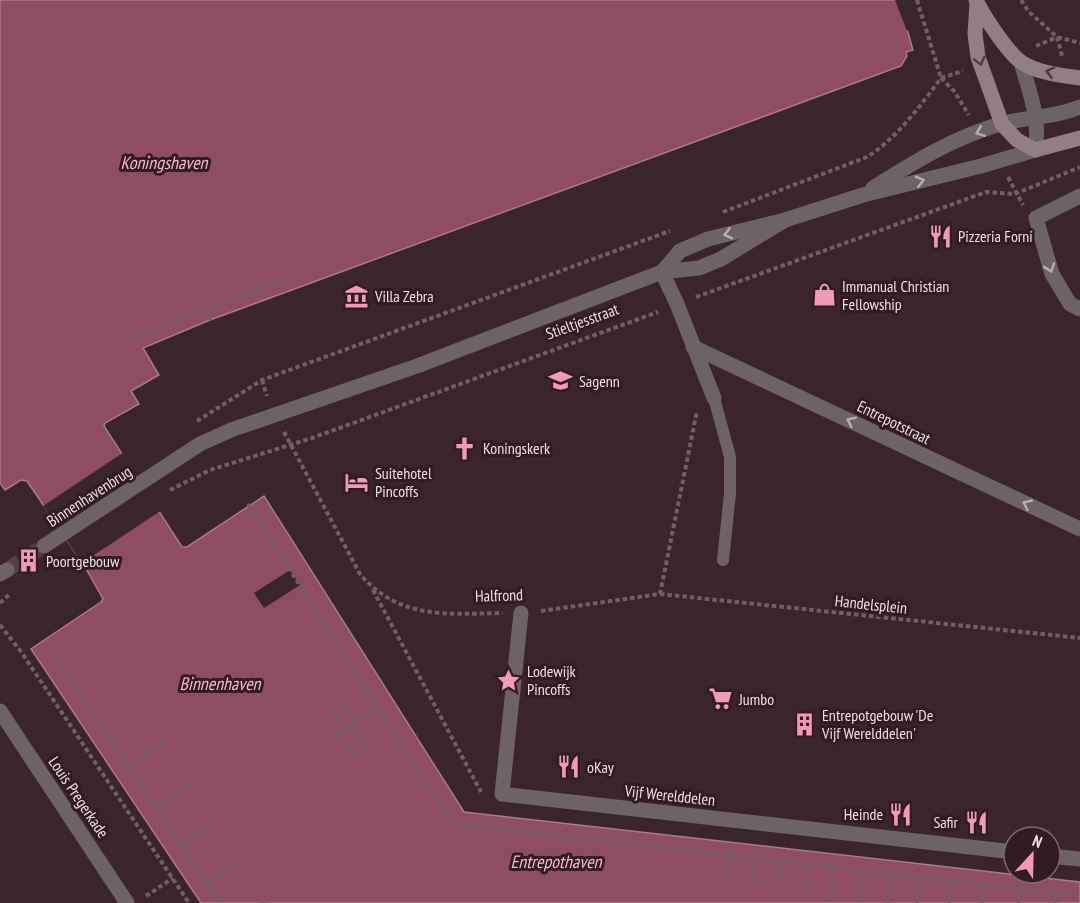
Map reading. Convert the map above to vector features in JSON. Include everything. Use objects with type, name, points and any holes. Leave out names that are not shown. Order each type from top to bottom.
[{"type":"main road","points":[[977,2],[994,30],[1021,62],[1047,73],[1080,78]]},
{"type":"main road","points":[[977,2],[975,34],[978,57],[1002,124],[1017,140],[1035,150],[1080,138]]},
{"type":"street","points":[[1021,62],[1036,117],[1038,135],[1035,150]]},
{"type":"street","name":"Stieltjesstraat","points":[[863,195],[925,154],[1002,124],[1080,107]]},
{"type":"street","name":"Stieltjesstraat","points":[[662,272],[680,251],[699,243],[785,220],[863,195],[1035,150]]},
{"type":"street","points":[[1080,196],[1036,219],[1052,274],[1070,304],[1080,309]]},
{"type":"street","name":"Stieltjesstraat","points":[[153,476],[200,444],[231,430],[417,366],[662,272],[699,268],[721,260],[785,220]]},
{"type":"street","points":[[662,272],[678,304],[714,398]]},
{"type":"street","name":"Entrepotstraat","points":[[693,347],[1080,529]]},
{"type":"street","name":"Binnenhavenbrug","points":[[44,546],[153,476]]},
{"type":"street","points":[[502,794],[521,613]]},
{"type":"street","name":"Louis Pregerkade","points":[[0,711],[127,903]]},
{"type":"street","name":"Vijf Werelddelen","points":[[502,794],[1002,851]]},
{"type":"street","points":[[1062,858],[1080,860]]},
{"type":"lane","points":[[714,398],[730,457],[730,494],[723,560]]},
{"type":"path","points":[[718,214],[839,169],[875,153],[927,97],[940,78],[917,0]]},
{"type":"path","points":[[1021,0],[1029,12],[1057,37],[1080,43]]},
{"type":"path","name":"Stieltjesstraat","points":[[164,493],[210,470],[291,444],[986,192],[1015,194],[1080,167]]},
{"type":"path","name":"Halfrond","points":[[660,594],[521,613],[444,614],[417,610],[389,599],[372,589],[360,574],[291,444],[273,415],[261,380],[675,230]]},
{"type":"path","points":[[125,340],[296,276]]},
{"type":"path","points":[[207,309],[210,320]]},
{"type":"path","points":[[660,594],[699,405],[714,398]]},
{"type":"path","points":[[248,504],[287,564]]},
{"type":"path","points":[[372,589],[482,794],[502,794]]},
{"type":"path","name":"Handelsplein","points":[[660,594],[1080,638]]},
{"type":"path","points":[[0,603],[6,597]]},
{"type":"path","points":[[0,625],[22,653],[189,903]]},
{"type":"path","points":[[54,655],[220,903]]},
{"type":"path","points":[[344,703],[368,747]]},
{"type":"path","points":[[355,756],[338,734],[379,708]]},
{"type":"path","points":[[333,710],[345,729]]},
{"type":"path","points":[[128,766],[166,741]]},
{"type":"path","points":[[156,807],[190,784]]},
{"type":"path","points":[[181,846],[216,822]]},
{"type":"path","points":[[727,881],[730,855]]},
{"type":"path","points":[[753,885],[755,858]]},
{"type":"path","points":[[207,884],[242,860]]},
{"type":"path","points":[[777,888],[780,861]]},
{"type":"path","points":[[806,891],[808,864]]},
{"type":"path","points":[[830,901],[833,867]]},
{"type":"path","points":[[858,901],[862,870]]},
{"type":"path","points":[[888,903],[891,874]]},
{"type":"path","points":[[917,903],[920,877]]},
{"type":"path","points":[[146,897],[173,878]]},
{"type":"path","points":[[948,903],[951,880]]},
{"type":"path","points":[[982,903],[984,884]]},
{"type":"path","points":[[1019,903],[1020,888]]},
{"type":"path","points":[[1055,903],[1056,892]]},
{"type":"path","points":[[261,903],[268,899]]},
{"type":"water","points":[[0,0],[983,0],[907,29],[913,50],[906,52],[907,56],[901,66],[210,320],[143,348],[159,375],[131,391],[139,404],[105,423],[104,426],[182,547],[187,547],[264,496],[464,812],[1002,873],[1002,885],[1062,885],[1062,880],[1080,882],[1080,903],[201,903],[31,649],[103,599],[85,567],[27,481],[21,480],[5,490],[0,483]]},
{"type":"pier","points":[[895,0],[986,0],[907,31]]},
{"type":"pier","points":[[124,452],[162,510],[82,563],[43,506]]},
{"type":"pier","points":[[290,570],[300,585],[264,608],[254,593]]},
{"type":"tunnel","points":[[7,570],[44,546]]},
{"type":"place","name":"Pizzeria Forni","points":[[940,236]]},
{"type":"place","name":"Immanual Christian Fellowship","points":[[824,295]]},
{"type":"place","name":"Villa Zebra","points":[[357,296]]},
{"type":"place","name":"Sagenn","points":[[561,381]]},
{"type":"place","name":"Koningskerk","points":[[465,448]]},
{"type":"place","name":"Suitehotel Pincoffs","points":[[357,482]]},
{"type":"place","name":"Poortgebouw","points":[[28,561]]},
{"type":"place","name":"Lodewijk Pincoffs","points":[[509,680]]},
{"type":"place","name":"Jumbo","points":[[721,699]]},
{"type":"place","name":"Entrepotgebouw 'De Vijf Werelddelen'","points":[[804,724]]},
{"type":"place","name":"oKay","points":[[569,767]]},
{"type":"place","name":"Heinde","points":[[901,814]]},
{"type":"place","name":"Safir","points":[[976,822]]},
{"type":"water label","name":"Koningshaven","points":[[164,163]]},
{"type":"water label","name":"Binnenhaven","points":[[220,684]]},
{"type":"water label","name":"Entrepothaven","points":[[556,862]]}]
